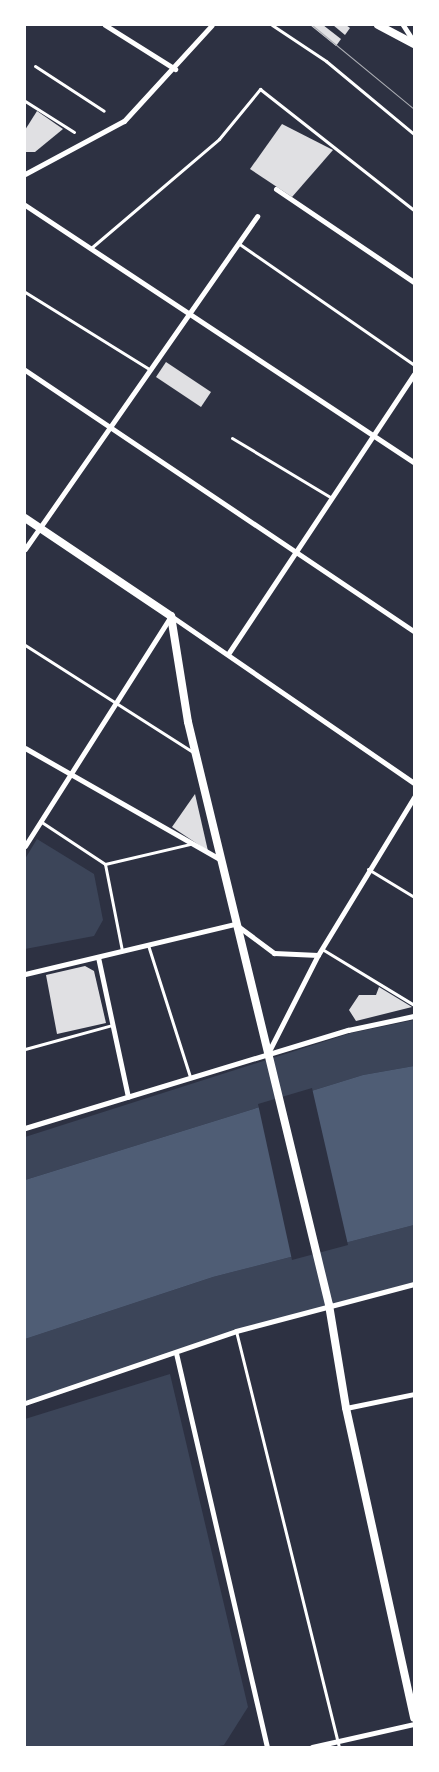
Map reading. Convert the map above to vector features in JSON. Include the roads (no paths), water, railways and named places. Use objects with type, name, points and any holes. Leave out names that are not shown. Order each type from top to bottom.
[{"type":"street","points":[[105,25],[175,69]]},
{"type":"street","points":[[25,174],[108,132],[135,112],[212,25]]},
{"type":"street","points":[[378,25],[414,43]]},
{"type":"street","points":[[403,25],[414,43]]},
{"type":"street","points":[[276,189],[414,282]]},
{"type":"street","points":[[25,205],[414,462]]},
{"type":"street","points":[[25,549],[39,526],[111,427],[188,311],[257,216]]},
{"type":"street","points":[[25,370],[414,631]]},
{"type":"street","points":[[228,654],[330,497],[414,374]]},
{"type":"street","points":[[25,518],[228,654],[414,783]]},
{"type":"street","points":[[25,846],[39,820],[171,616]]},
{"type":"street","points":[[171,616],[195,753],[235,924],[277,1089],[317,1263],[329,1305],[346,1408],[414,1718]]},
{"type":"street","points":[[25,748],[68,776],[221,860]]},
{"type":"street","points":[[268,1054],[318,955],[368,869],[414,797]]},
{"type":"street","points":[[25,974],[235,924],[274,953],[318,955]]},
{"type":"street","points":[[98,956],[128,1097]]},
{"type":"street","points":[[25,1128],[268,1054],[414,1016]]},
{"type":"street","points":[[25,1403],[236,1331],[414,1284]]},
{"type":"street","points":[[176,1353],[267,1747]]},
{"type":"street","points":[[346,1408],[414,1394]]},
{"type":"street","points":[[312,1747],[338,1744],[414,1724]]},
{"type":"lane","points":[[272,25],[326,61],[414,134]]},
{"type":"lane","points":[[35,66],[104,111]]},
{"type":"lane","points":[[91,248],[218,139],[260,88],[414,210]]},
{"type":"lane","points":[[25,101],[74,132]]},
{"type":"lane","points":[[238,243],[414,365]]},
{"type":"lane","points":[[25,292],[149,368]]},
{"type":"lane","points":[[232,438],[330,497]]},
{"type":"lane","points":[[25,644],[195,753]]},
{"type":"lane","points":[[39,820],[104,864],[122,951]]},
{"type":"lane","points":[[104,864],[190,844]]},
{"type":"lane","points":[[368,869],[414,898]]},
{"type":"lane","points":[[148,944],[190,1078]]},
{"type":"lane","points":[[322,949],[414,1005]]},
{"type":"lane","points":[[25,1049],[112,1025]]},
{"type":"lane","points":[[236,1331],[338,1744]]},
{"type":"tram line","points":[[312,25],[414,109]]}]
